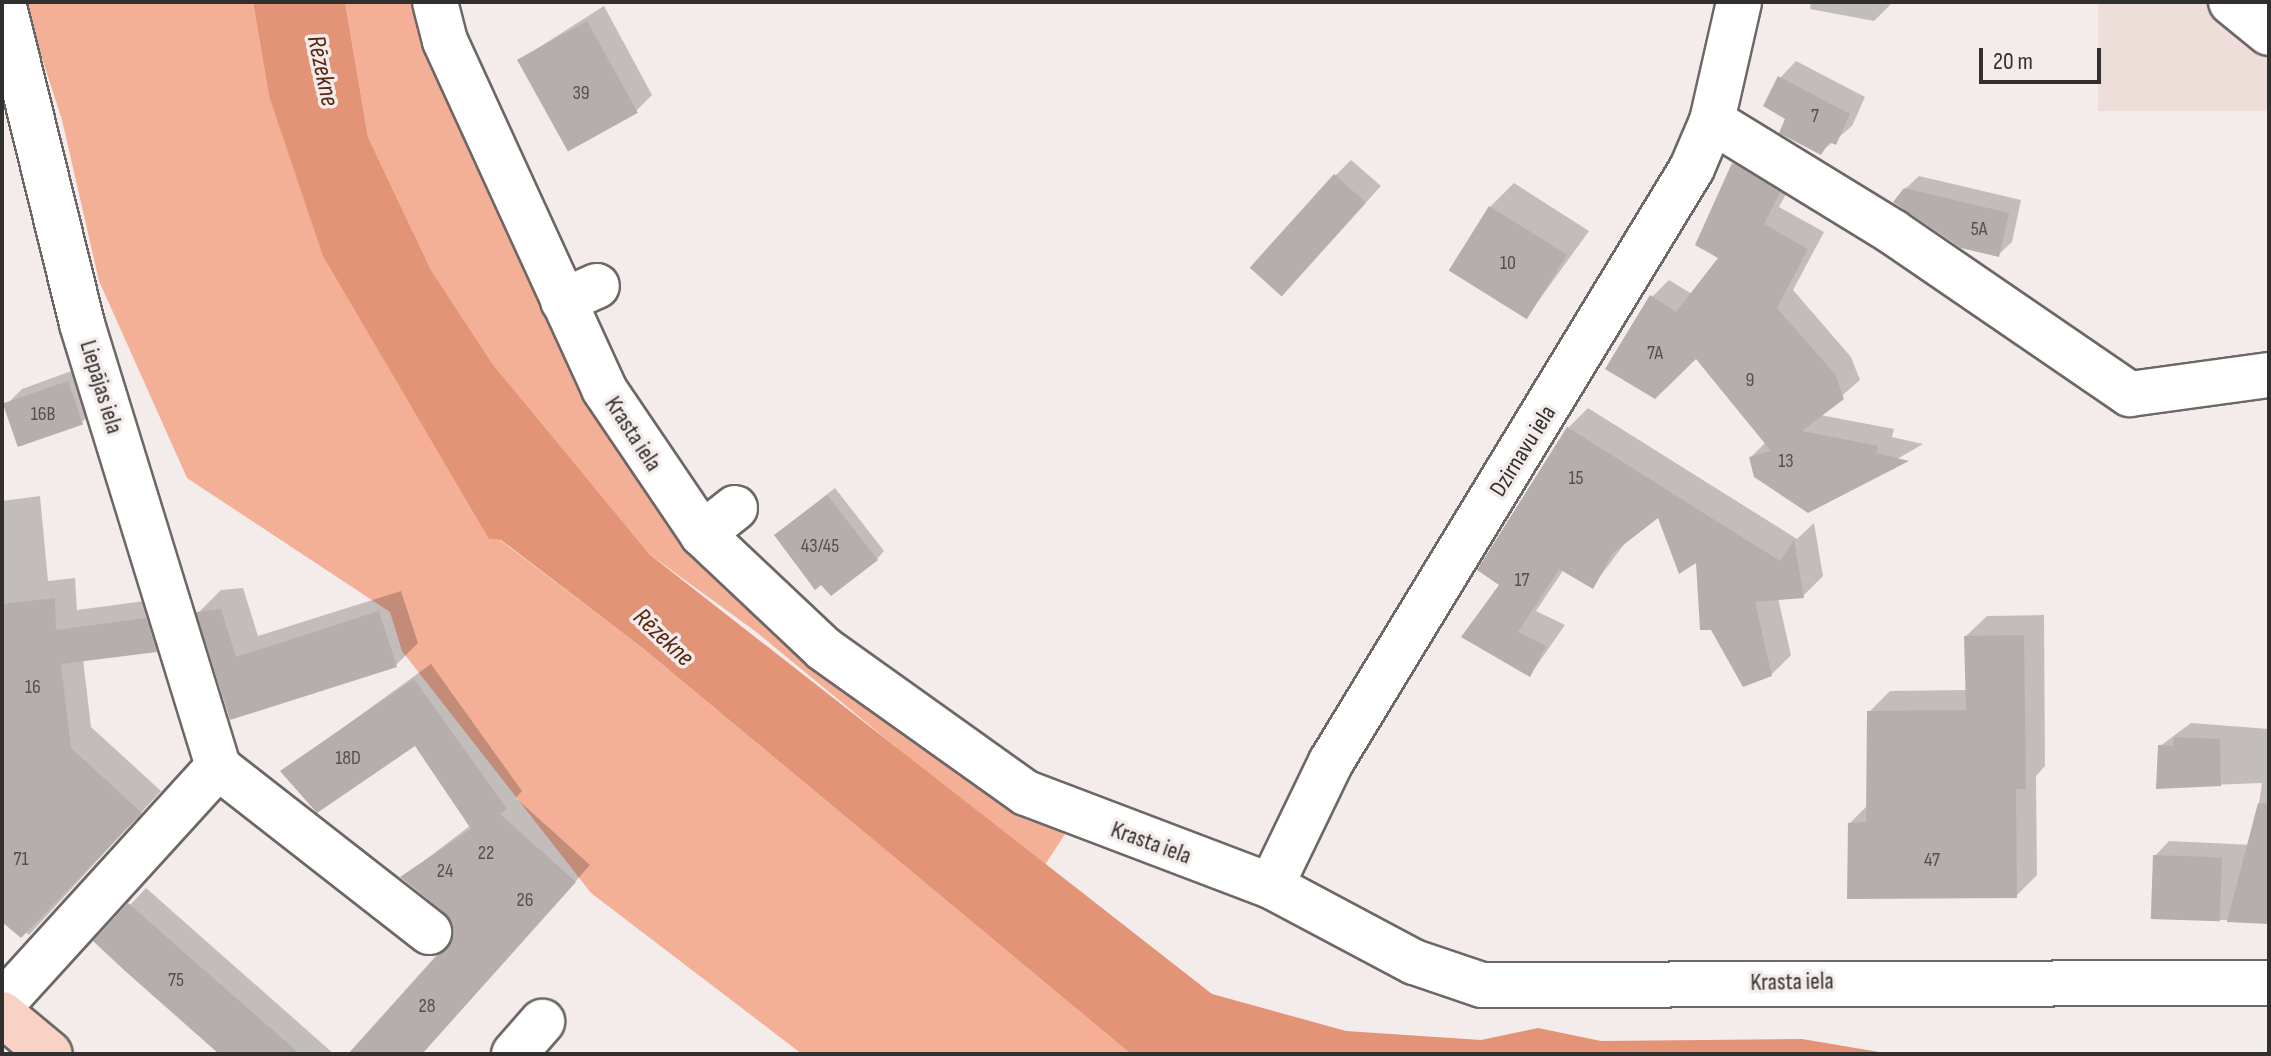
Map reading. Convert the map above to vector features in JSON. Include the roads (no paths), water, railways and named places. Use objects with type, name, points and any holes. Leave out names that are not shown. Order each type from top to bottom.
[{"type":"main road","points":[[2,1014],[50,1054]]},
{"type":"street","name":"Liepājas iela","points":[[3,2],[82,324],[218,767]]},
{"type":"street","name":"Krasta iela","points":[[435,2],[445,41],[580,294],[636,444],[718,521],[824,649],[1026,793],[1271,886],[1414,962],[1482,985],[2269,983]]},
{"type":"street","name":"Dzirnavu iela","points":[[1271,886],[1331,762],[1642,259],[1712,121],[1739,2]]},
{"type":"street","points":[[2231,2],[2269,33]]},
{"type":"street","points":[[1712,121],[1893,232],[2130,394],[2269,375]]},
{"type":"street","points":[[2,1004],[218,767],[429,932]]},
{"type":"street","points":[[514,1054],[542,1022]]},
{"type":"water","name":"Rēzekne","points":[[253,2],[345,2],[368,137],[431,270],[494,366],[649,554],[1212,994],[1346,1031],[1481,1040],[1538,1028],[1601,1041],[1802,1039],[1891,1054],[1131,1054],[645,650],[501,540],[489,539],[323,256],[269,96]]}]
